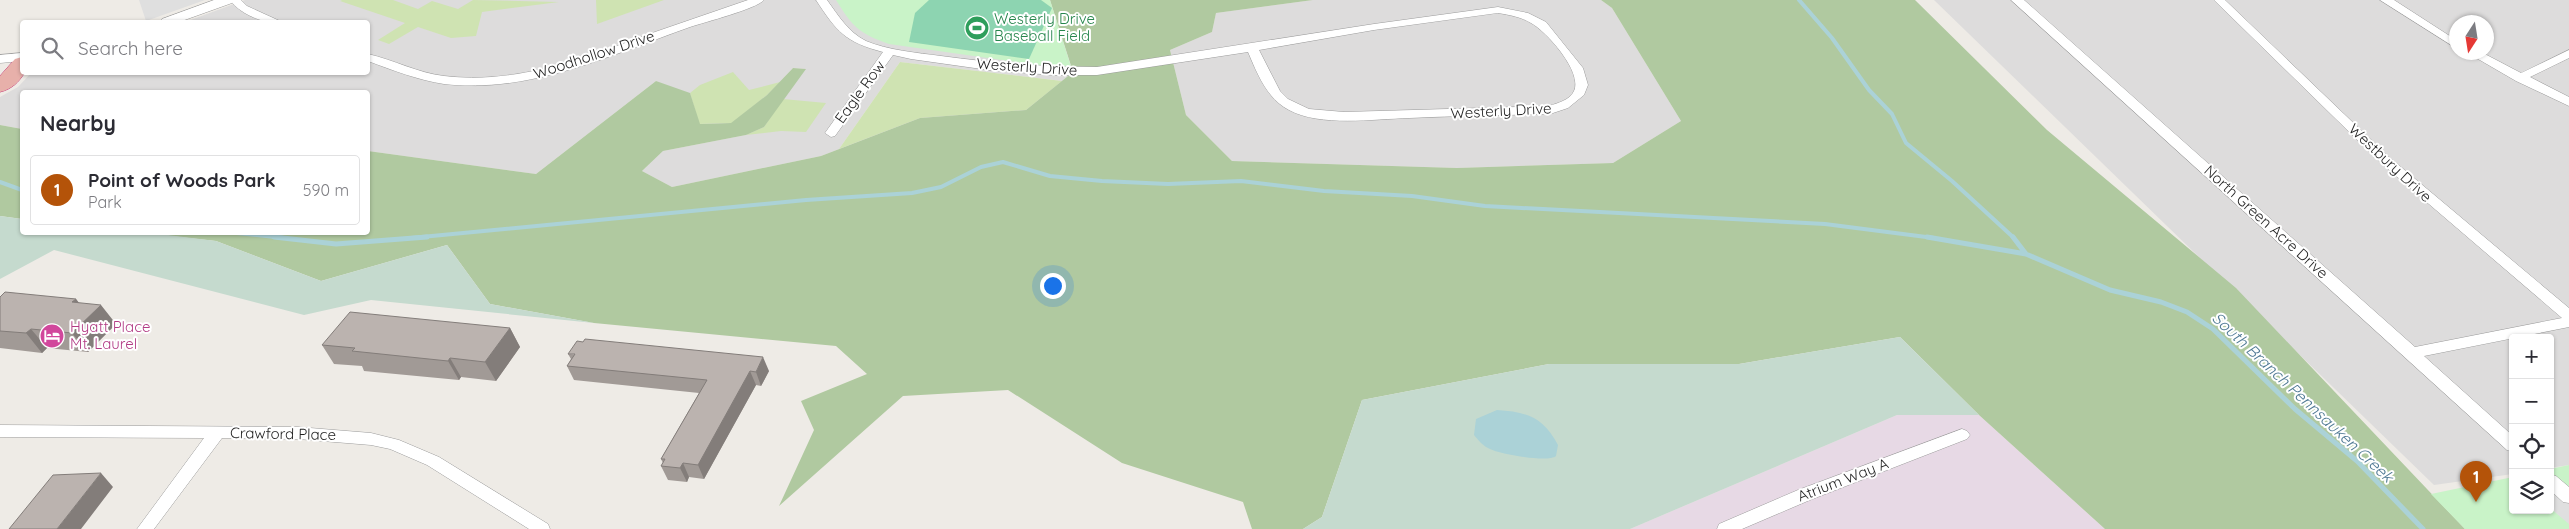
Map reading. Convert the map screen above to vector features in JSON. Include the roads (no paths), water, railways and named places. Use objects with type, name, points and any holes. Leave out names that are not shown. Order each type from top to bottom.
[{"type":"highway","points":[[0,86],[12,77],[20,66]]},
{"type":"street","points":[[172,20],[227,0]]},
{"type":"street","points":[[235,0],[243,8],[271,20]]},
{"type":"street","name":"Woodhollow Drive","points":[[370,58],[396,68],[444,80],[474,82],[507,80],[578,63],[759,0]]},
{"type":"street","name":"Westerly Drive","points":[[821,0],[840,27],[849,35],[862,43],[890,52],[989,66],[1074,71],[1097,71],[1252,48],[1374,27],[1498,10],[1521,14],[1540,23],[1571,58],[1580,73],[1583,85],[1576,99],[1563,107],[1550,110],[1318,115],[1292,109],[1278,99],[1252,48]]},
{"type":"street","name":"North Green Acre Drive","points":[[2017,0],[2412,353],[2509,442]]},
{"type":"street","name":"Westbury Drive","points":[[2219,0],[2385,160],[2569,316]]},
{"type":"street","points":[[2386,0],[2449,41]]},
{"type":"street","name":"Eagle Row","points":[[830,132],[890,52]]},
{"type":"street","points":[[2520,78],[2569,53]]},
{"type":"street","points":[[0,59],[20,57]]},
{"type":"street","points":[[2485,60],[2569,102]]},
{"type":"street","points":[[2412,353],[2569,322]]},
{"type":"street","name":"Crawford Place","points":[[0,431],[348,436],[393,444],[433,461],[542,529]]},
{"type":"street","points":[[144,529],[217,433]]},
{"type":"street","name":"Atrium Way A","points":[[1725,529],[1804,495],[1962,435]]},
{"type":"street","points":[[2554,484],[2569,497]]},
{"type":"water","points":[[1497,410],[1517,412],[1540,422],[1558,445],[1556,456],[1544,459],[1524,457],[1495,451],[1483,445],[1474,435],[1476,419]]},
{"type":"waterway","name":"South Branch Pennsauken Creek","points":[[1799,0],[1832,38],[1869,90],[1892,114],[1906,143],[1952,181],[2013,237]]},
{"type":"waterway","points":[[411,238],[806,200],[912,193],[941,187],[981,167],[1003,162],[1050,176],[1102,181],[1168,184],[1241,181],[1324,191],[1412,196],[1485,206],[1825,224],[1929,237]]},
{"type":"waterway","points":[[0,182],[20,189]]},
{"type":"waterway","points":[[256,235],[285,238]]},
{"type":"waterway","points":[[274,237],[336,244],[427,237]]},
{"type":"waterway","points":[[1929,237],[1934,238]]},
{"type":"waterway","points":[[1929,237],[2026,254]]},
{"type":"waterway","name":"South Branch Pennsauken Creek","points":[[2013,237],[2026,254]]},
{"type":"waterway","name":"South Branch Pennsauken Creek","points":[[2026,254],[2110,290],[2161,302],[2187,312],[2213,329],[2295,409],[2357,461],[2423,529]]},
{"type":"place","name":"Westerly Drive Baseball Field","points":[[977,28]]},
{"type":"place","name":"Hyatt Place Mt. Laurel","points":[[52,336]]},
{"type":"place","name":"Point of Woods Park","points":[[2476,502]]}]
